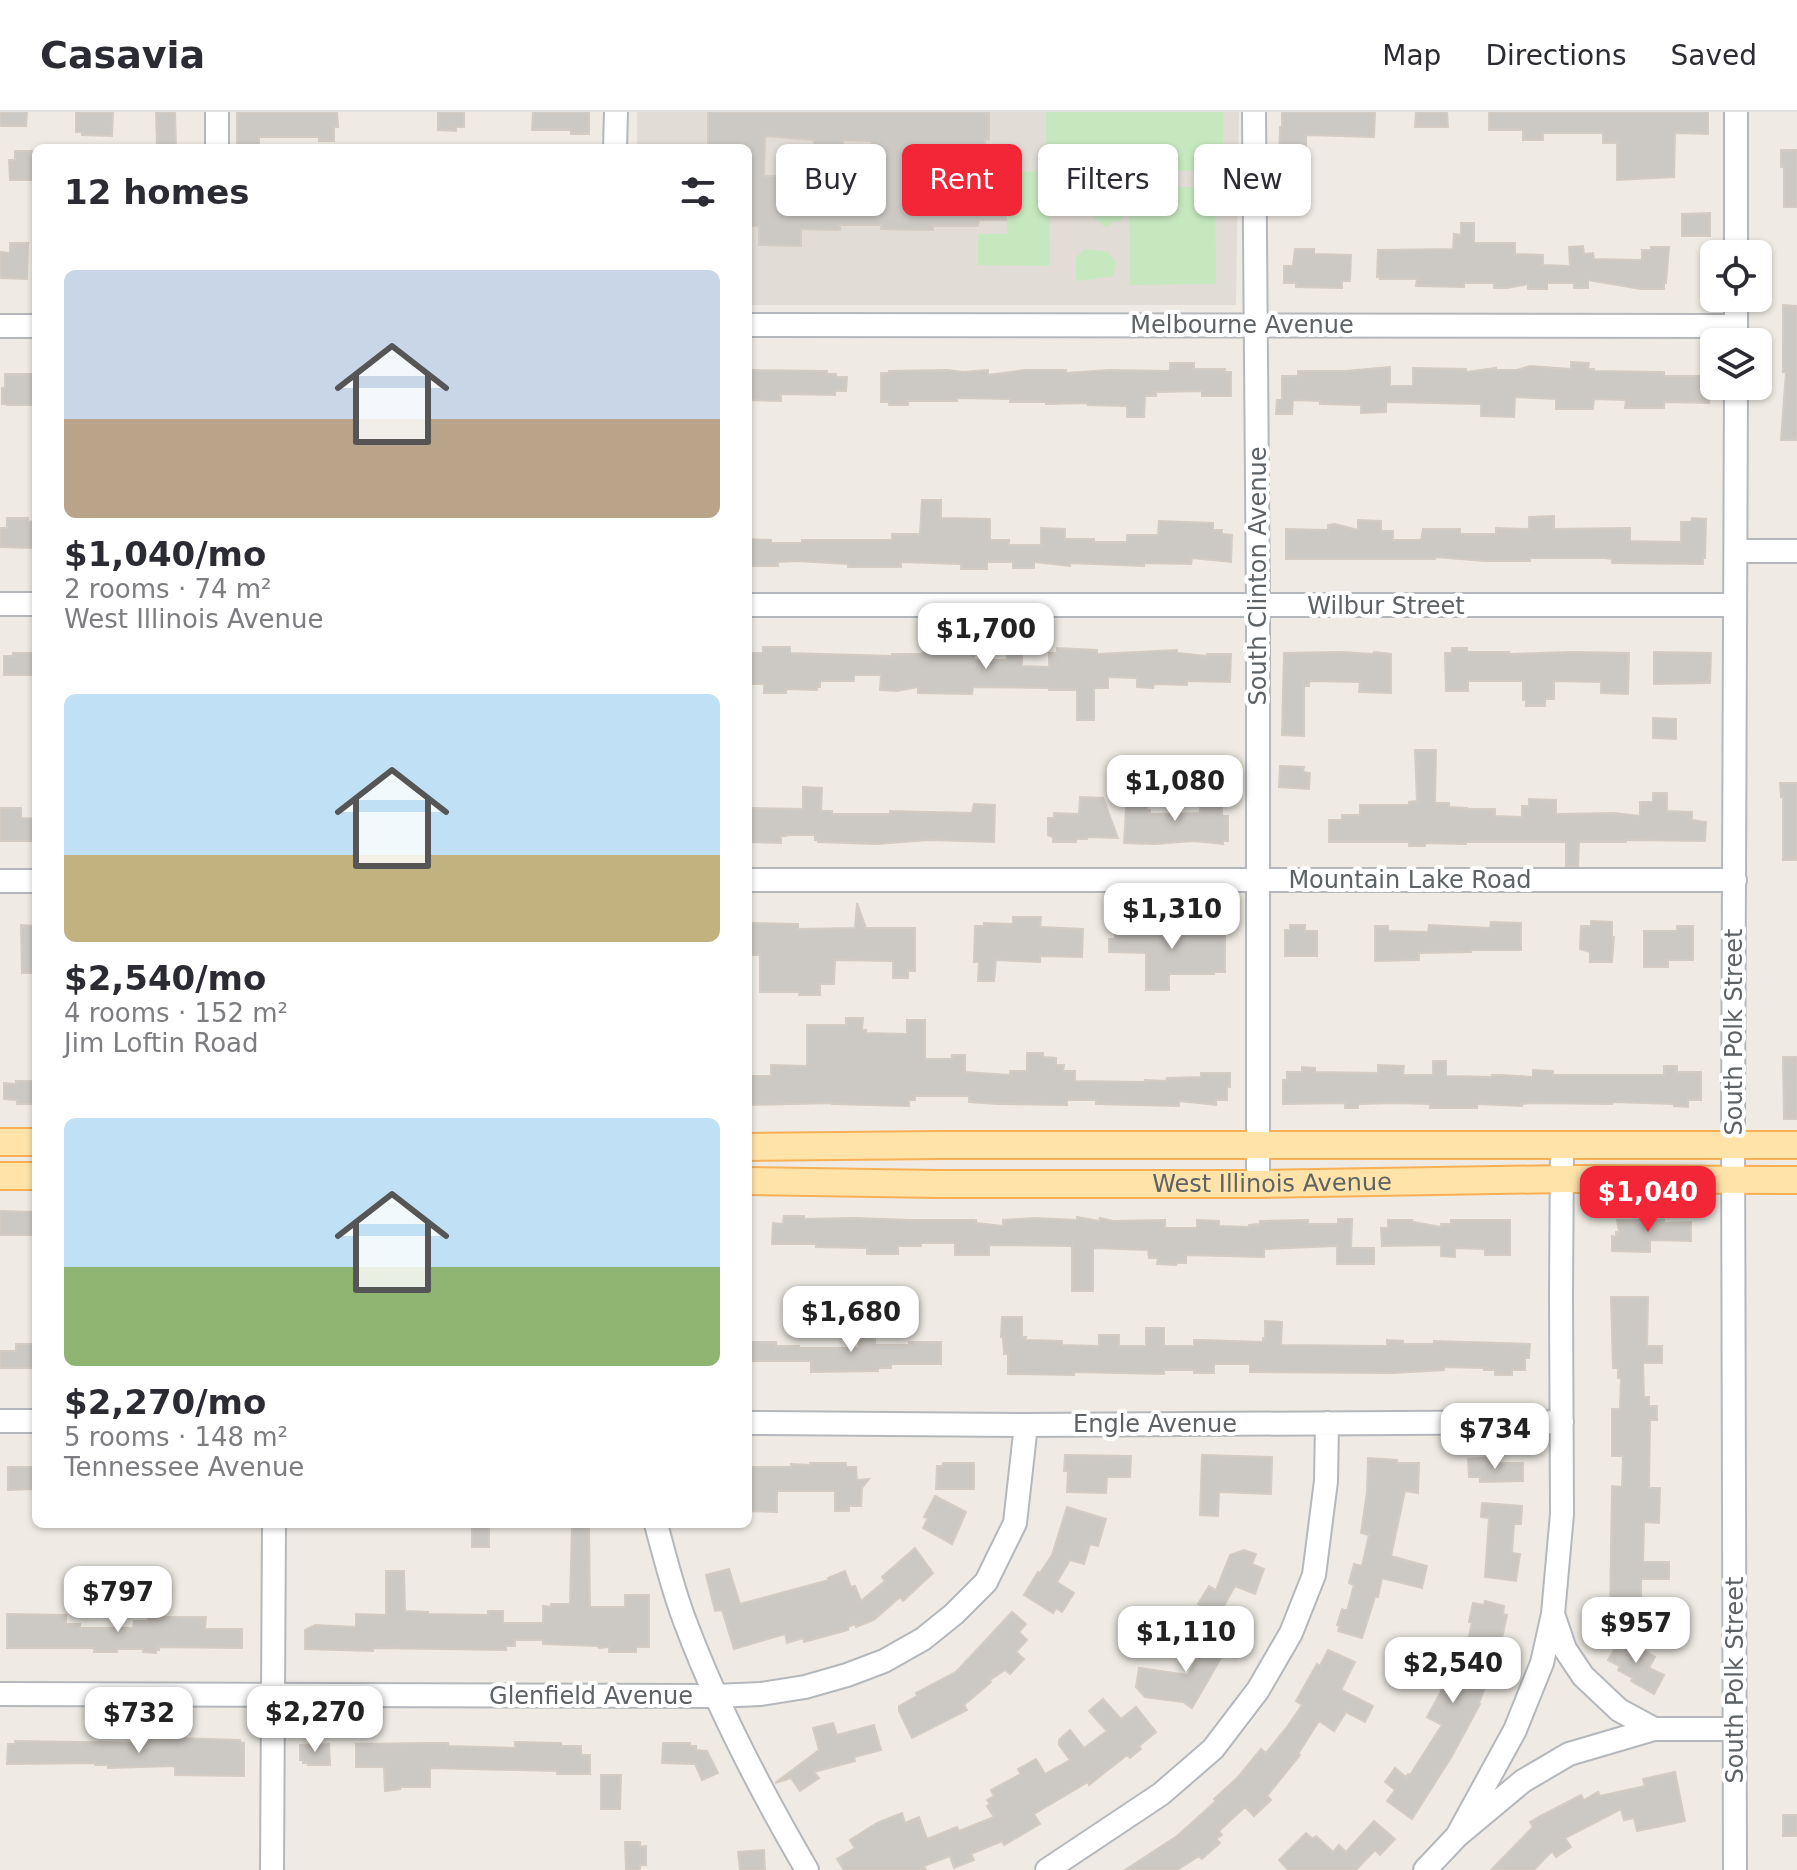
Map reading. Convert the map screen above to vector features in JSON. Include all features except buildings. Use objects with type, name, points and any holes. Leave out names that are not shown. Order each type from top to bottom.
[{"type":"main road","points":[[0,1142],[32,1142]]},
{"type":"main road","points":[[938,1184],[939,1145]]},
{"type":"main road","name":"West Illinois Avenue","points":[[752,1147],[1797,1145]]},
{"type":"main road","points":[[0,1176],[32,1176]]},
{"type":"main road","name":"West Illinois Avenue","points":[[752,1181],[1258,1184],[1563,1179],[1797,1180]]},
{"type":"street","points":[[217,112],[217,144]]},
{"type":"street","points":[[615,144],[616,112]]},
{"type":"street","name":"South Clinton Avenue","points":[[1254,112],[1258,1184]]},
{"type":"street","points":[[1736,112],[1736,240]]},
{"type":"street","name":"Melbourne Avenue","points":[[752,325],[1257,325],[1700,333]]},
{"type":"street","points":[[0,326],[32,326]]},
{"type":"street","name":"South Polk Street","points":[[1735,1870],[1736,400]]},
{"type":"street","points":[[1737,551],[1797,551]]},
{"type":"street","points":[[0,604],[32,604]]},
{"type":"street","name":"Wilbur Street","points":[[752,605],[1735,605]]},
{"type":"street","name":"Mountain Lake Road","points":[[752,880],[1735,880]]},
{"type":"street","points":[[0,881],[32,881]]},
{"type":"street","points":[[1457,1836],[1515,1730],[1542,1663],[1553,1614],[1562,1514],[1562,1145]]},
{"type":"street","points":[[0,1421],[32,1421]]},
{"type":"street","name":"Engle Avenue","points":[[752,1423],[1562,1422]]},
{"type":"street","points":[[1047,1870],[1171,1785],[1213,1749],[1258,1690],[1291,1633],[1314,1575],[1326,1481],[1327,1423]]},
{"type":"street","name":"Glenfield Avenue","points":[[0,1694],[715,1696],[761,1694],[805,1687],[884,1661],[923,1639],[986,1582],[1015,1523],[1026,1425]]},
{"type":"street","points":[[272,1870],[274,1528]]},
{"type":"street","points":[[657,1528],[685,1621],[715,1696],[807,1870]]},
{"type":"street","points":[[1553,1614],[1565,1649],[1583,1676],[1619,1710],[1654,1729]]},
{"type":"street","points":[[1425,1870],[1457,1836],[1523,1781],[1569,1754],[1654,1729],[1735,1729]]},
{"type":"shaded area","points":[[637,112],[1239,112],[1239,144],[1194,144],[1194,216],[1237,216],[1236,305],[752,305],[752,144],[637,144]]},
{"type":"green space","points":[[1046,112],[1223,112],[1223,144],[1194,144],[1194,171],[1178,170],[1178,144],[1046,144]]},
{"type":"green space","points":[[1022,171],[1038,172],[1038,216],[1050,216],[1049,266],[978,265],[978,234],[1007,234],[1007,216],[1022,216]]},
{"type":"green space","points":[[1178,187],[1194,187],[1194,216],[1215,216],[1216,284],[1130,285],[1129,216],[1178,216]]},
{"type":"green space","points":[[1095,216],[1121,216],[1120,221],[1111,223],[1109,227]]},
{"type":"green space","points":[[1084,249],[1108,252],[1116,263],[1113,276],[1079,281],[1076,278],[1076,258]]}]
